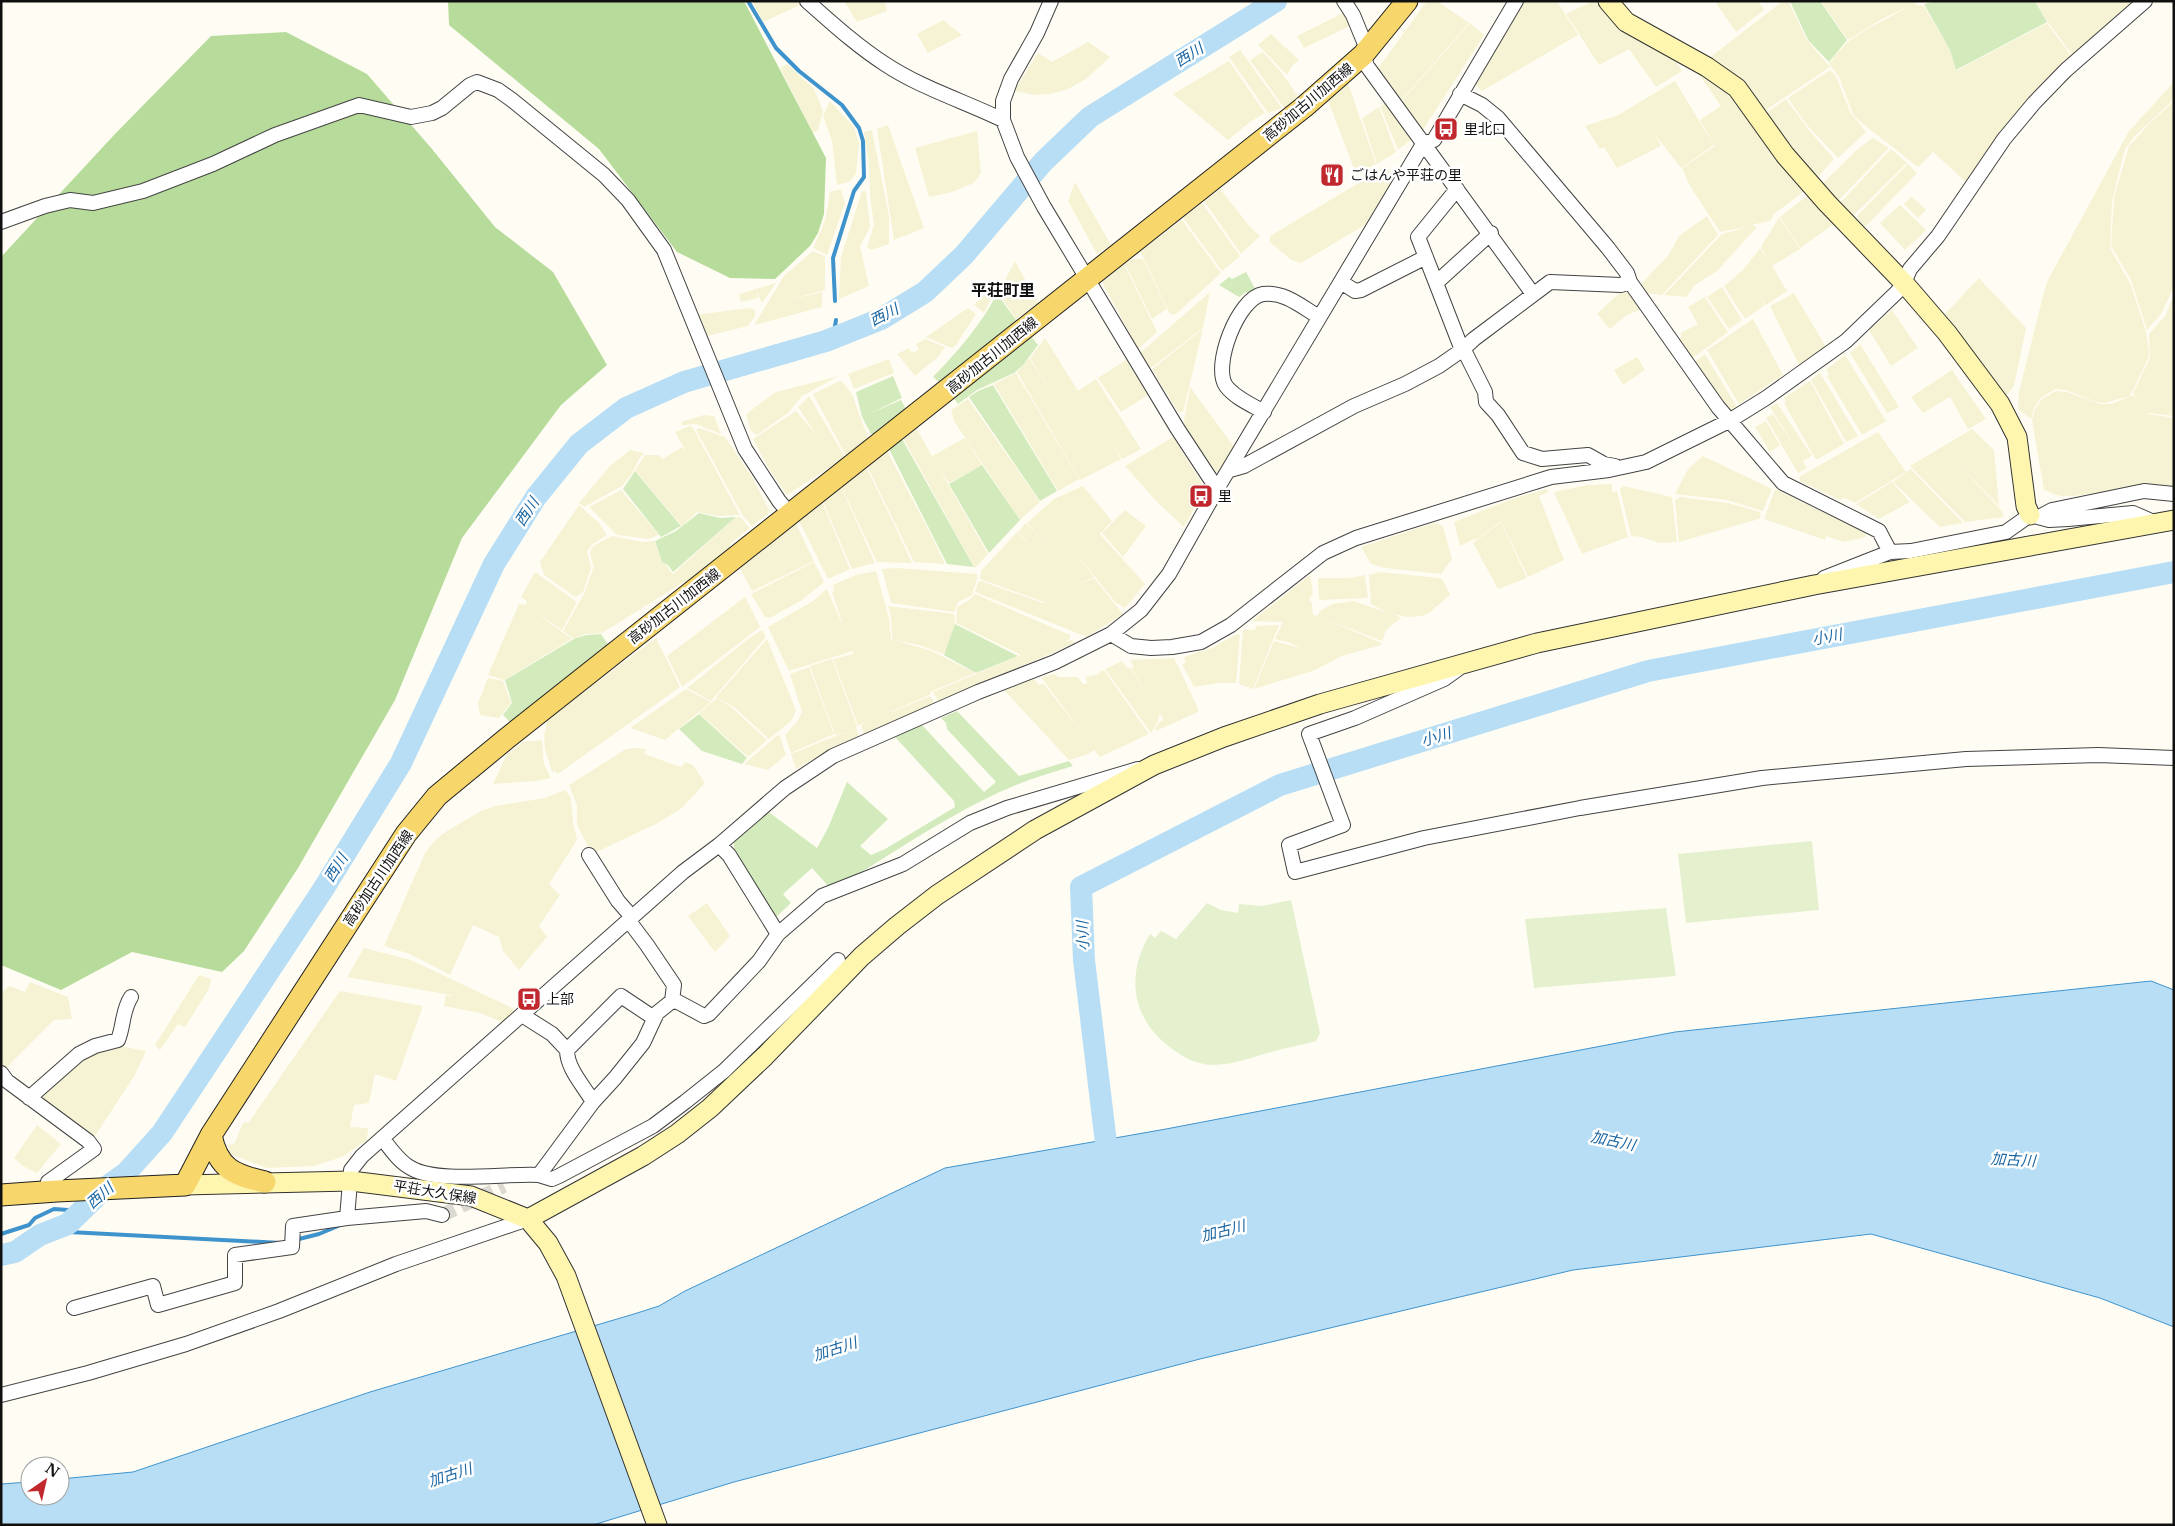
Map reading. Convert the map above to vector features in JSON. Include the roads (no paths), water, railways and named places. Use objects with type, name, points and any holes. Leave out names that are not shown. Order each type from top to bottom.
[{"type":"main road","name":"高砂加古川加西線","points":[[184,1185],[210,1135],[406,834],[437,796],[1304,107],[1365,52],[1407,1]]},
{"type":"main road","points":[[210,1135],[213,1147],[225,1167],[246,1177],[265,1182]]},
{"type":"main road","points":[[1,1195],[184,1185]]},
{"type":"street","points":[[807,1],[830,22],[885,64],[934,90],[1003,120]]},
{"type":"street","points":[[1051,1],[1037,33],[1011,79],[1003,101],[1003,120],[1017,157],[1044,207],[1177,428],[1217,489]]},
{"type":"street","points":[[1344,1],[1354,15],[1365,52],[1367,66],[1423,144],[1491,233],[1533,294]]},
{"type":"street","points":[[347,1218],[351,1170],[355,1162],[684,872],[719,845],[785,788],[833,756],[978,692],[1055,662],[1111,634],[1141,610],[1169,574],[1217,489],[1423,144],[1434,140],[1516,1]]},
{"type":"street","points":[[1608,1],[1626,22],[1706,67],[1737,88],[1785,155],[1827,203],[1904,283],[1947,333],[2000,404],[2017,437],[2026,506],[2035,516],[2049,520],[2133,513],[2165,522]]},
{"type":"street","points":[[1111,634],[1131,646],[1151,648],[1172,647],[1201,642],[1231,625],[1323,553],[1356,538],[1551,477],[1610,470],[1646,462],[1729,421],[1766,398],[1846,341],[1898,292],[1910,268],[1938,236],[2004,139],[2034,103],[2066,70],[2145,1]]},
{"type":"street","points":[[1,222],[45,206],[70,200],[93,203],[143,191],[213,164],[275,135],[359,105],[411,116],[432,113],[442,108],[470,84],[477,82],[498,90],[512,100],[604,176],[628,200],[664,250],[745,450],[779,501],[790,514]]},
{"type":"street","points":[[1460,94],[1482,105],[1498,118],[1608,248],[1628,273],[1630,282],[1696,378],[1729,421],[1783,483],[1879,531],[1890,552]]},
{"type":"street","points":[[1457,189],[1418,237],[1462,350],[1486,392],[1486,402],[1498,415],[1523,453],[1542,459],[1588,455],[1604,464],[1621,467]]},
{"type":"street","points":[[1436,283],[1491,233]]},
{"type":"street","points":[[1342,282],[1351,290],[1361,290],[1426,257]]},
{"type":"street","points":[[1230,470],[1244,466],[1354,406],[1414,379],[1462,350],[1550,282],[1621,285],[1630,282]]},
{"type":"street","points":[[1264,412],[1238,397],[1226,386],[1222,377],[1222,368],[1229,337],[1241,311],[1251,300],[1260,294],[1273,293],[1288,298],[1319,317]]},
{"type":"street","points":[[1814,585],[1828,575],[1890,552],[1911,551],[2006,532],[2035,516],[2052,510],[2144,491],[2174,494]]},
{"type":"street","points":[[1,1395],[88,1373],[186,1344],[279,1311],[396,1264],[531,1222],[643,1156],[677,1134],[710,1108],[765,1056],[862,956],[938,895],[1035,830],[1154,766],[1224,737],[1320,704],[1537,643],[1605,627],[1814,585],[2165,522]]},
{"type":"street","points":[[1466,664],[1444,679],[1356,718],[1309,734],[1333,803],[1343,825],[1289,845],[1295,872],[1424,838],[1580,808],[1762,778],[1966,759],[2098,755],[2174,758]]},
{"type":"street","points":[[672,1001],[678,1002],[704,1016],[709,1014],[759,961],[778,934],[822,896],[902,864],[970,823],[1015,806],[1122,772],[1154,766]]},
{"type":"street","points":[[719,845],[729,856],[778,934]]},
{"type":"street","points":[[504,1186],[532,1174],[593,1102],[616,1078],[643,1043],[654,1018],[672,1001],[674,985],[589,855]]},
{"type":"street","points":[[382,1138],[399,1158],[411,1168],[425,1173],[443,1176],[532,1174],[552,1179],[653,1126],[724,1071],[838,960]]},
{"type":"street","points":[[567,1050],[621,996],[654,1018]]},
{"type":"street","points":[[29,1098],[79,1054],[95,1046],[118,1040],[122,1032],[124,1012],[131,997]]},
{"type":"street","points":[[522,1015],[552,1034],[567,1050],[567,1056],[573,1070],[593,1102]]},
{"type":"street","points":[[1,1073],[29,1098],[88,1141],[94,1149],[48,1182],[54,1191]]},
{"type":"street","name":"平荘大久保線","points":[[184,1185],[351,1181],[471,1196],[531,1222],[548,1242],[566,1276],[656,1525]]},
{"type":"street","points":[[74,1308],[152,1286],[158,1306],[235,1283],[235,1255],[292,1247],[293,1226],[347,1218],[426,1212],[442,1215]]},
{"type":"water","name":"加古川","points":[[2151,981],[2174,990],[2174,1327],[2100,1298],[1871,1234],[1573,1270],[1200,1359],[734,1482],[593,1525],[1,1525],[1,1484],[20,1483],[20,1506],[70,1506],[70,1478],[133,1472],[370,1392],[659,1306],[685,1291],[945,1168],[1166,1129],[1675,1032]]},
{"type":"waterway","points":[[748,1],[776,48],[799,71],[842,105],[859,128],[863,141],[864,177],[854,191],[833,258],[835,301]]},
{"type":"waterway","name":"西川","points":[[1,1255],[15,1252],[40,1235],[68,1224],[105,1188],[126,1173],[162,1133],[324,888],[401,763],[494,564],[536,497],[579,444],[626,408],[684,382],[826,341],[881,319],[925,292],[964,255],[1043,162],[1090,117],[1276,1]]},
{"type":"waterway","points":[[833,338],[836,320]]},
{"type":"waterway","name":"小川","points":[[1109,1168],[1084,960],[1081,887],[1280,785],[1648,671],[2174,572]]},
{"type":"waterway","points":[[1,1234],[29,1225],[35,1218],[54,1209],[82,1211]]},
{"type":"waterway","points":[[295,1240],[319,1234],[338,1226]]},
{"type":"waterway","points":[[50,1231],[281,1243]]},
{"type":"tunnel","points":[[442,1215],[504,1186]]},
{"type":"place","name":"里北口","points":[[1446,129]]},
{"type":"place","name":"ごはんや平荘の里","points":[[1332,175]]},
{"type":"place","name":"里","points":[[1201,496]]},
{"type":"place","name":"上部","points":[[529,999]]},
{"type":"district","name":"平荘町里","points":[[1003,290]]}]
